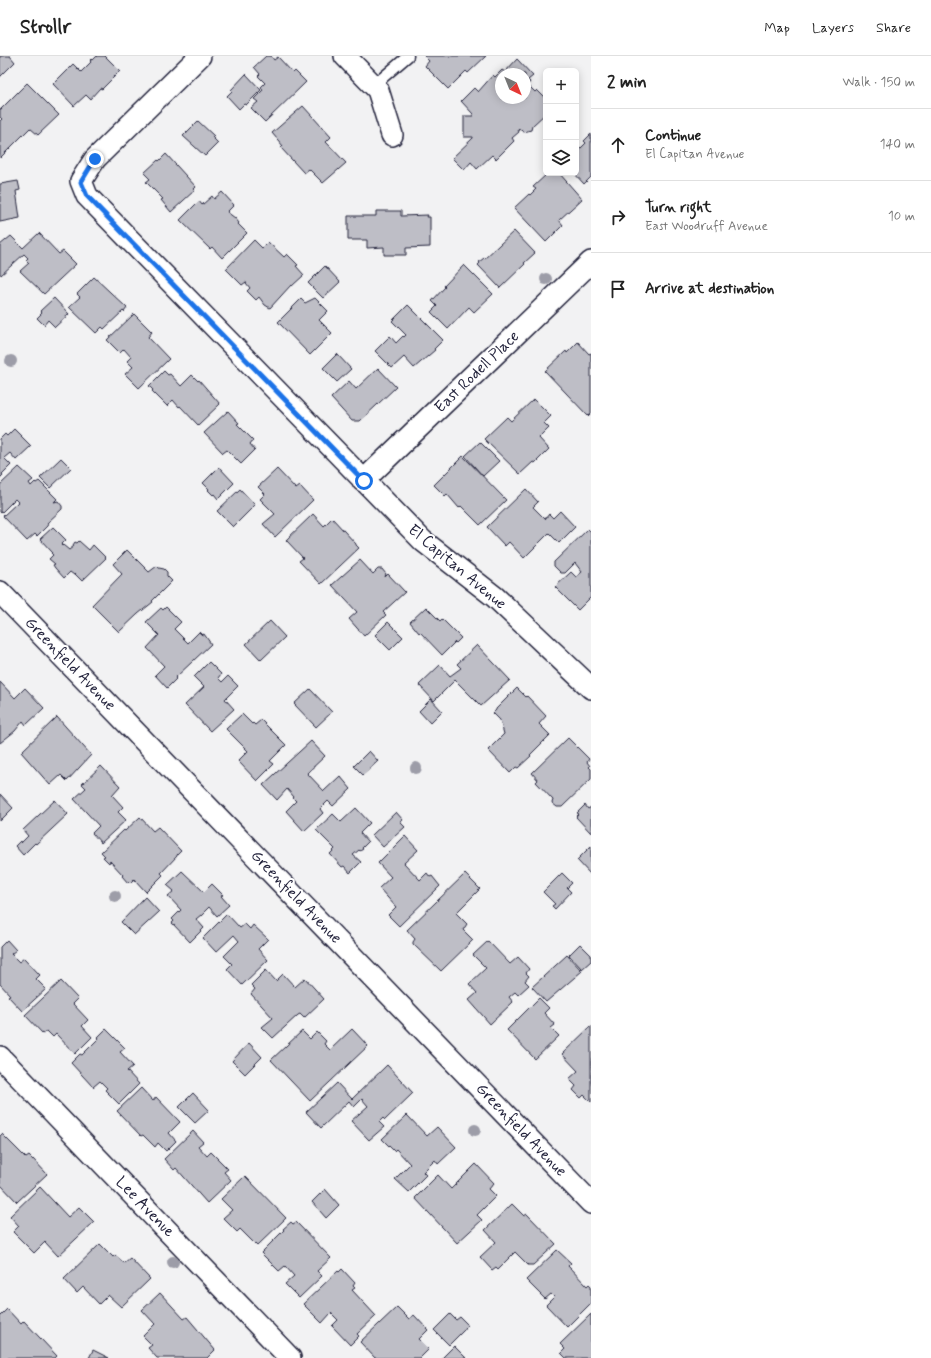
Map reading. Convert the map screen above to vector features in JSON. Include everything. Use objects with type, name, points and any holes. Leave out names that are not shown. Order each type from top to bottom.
[{"type":"street","name":"El Capitan Avenue","points":[[200,56],[95,159],[81,182],[87,196],[423,541],[495,597],[591,688]]},
{"type":"street","points":[[345,56],[378,90],[392,136]]},
{"type":"street","name":"East Rodell Place","points":[[364,481],[587,274]]},
{"type":"street","name":"Greenfield Avenue","points":[[0,592],[591,1203]]},
{"type":"street","name":"Lee Avenue","points":[[0,1056],[290,1358]]},
{"type":"lane","points":[[373,86],[408,56]]},
{"type":"building","points":[[0,56],[10,56],[15,62],[0,77]]},
{"type":"building","points":[[97,56],[105,56],[120,71],[102,89],[100,88],[90,99],[86,95],[74,106],[53,84],[73,64],[81,72],[92,59],[93,60]]},
{"type":"building","points":[[266,56],[271,56],[274,60],[278,57],[293,73],[295,71],[306,82],[265,122],[251,108],[258,102],[254,99],[263,90],[261,87],[265,83],[258,76],[260,74],[254,67]]},
{"type":"building","points":[[424,56],[486,56],[468,73],[466,71],[448,89],[425,66],[429,61]]},
{"type":"building","points":[[517,59],[525,68],[509,68]]},
{"type":"building","points":[[246,74],[261,90],[246,105],[244,104],[239,109],[227,96]]},
{"type":"building","points":[[493,75],[495,77],[495,104],[531,104],[531,88],[535,92],[537,90],[543,96],[543,116],[532,126],[531,130],[524,132],[519,129],[519,132],[512,138],[514,141],[496,159],[492,155],[477,169],[471,162],[464,170],[452,158],[473,138],[464,137],[464,116],[473,116],[473,114],[461,101],[474,88],[478,92]]},
{"type":"building","points":[[27,83],[59,115],[38,135],[30,128],[0,158],[0,121],[2,119],[0,117],[0,110]]},
{"type":"building","points":[[303,106],[331,137],[326,142],[346,163],[323,183],[309,169],[304,173],[281,148],[283,146],[272,133]]},
{"type":"building","points":[[198,121],[214,136],[212,137],[218,143],[205,156],[183,136]]},
{"type":"building","points":[[591,134],[591,177],[584,184],[577,176],[579,176],[579,150],[586,143],[584,141]]},
{"type":"building","points":[[166,154],[196,187],[194,189],[195,190],[171,212],[161,200],[163,199],[146,182],[150,179],[144,173]]},
{"type":"building","points":[[545,176],[562,176],[582,199],[559,220],[563,225],[546,242],[514,208],[536,189],[533,187]]},
{"type":"building","points":[[18,181],[20,190],[16,191],[20,218],[0,222],[0,184]]},
{"type":"building","points":[[222,192],[234,205],[227,212],[235,218],[239,223],[238,224],[247,233],[222,258],[212,247],[210,249],[180,220],[199,201],[202,205],[212,196],[214,199]]},
{"type":"building","points":[[376,211],[401,211],[401,216],[428,215],[427,217],[430,217],[430,247],[406,248],[406,255],[384,255],[384,247],[367,248],[367,240],[348,240],[348,216],[376,216]]},
{"type":"building","points":[[514,231],[535,253],[500,288],[478,265],[480,263],[479,262]]},
{"type":"building","points":[[39,233],[59,254],[63,251],[76,264],[44,294],[20,271],[29,263],[26,260],[28,258],[24,254],[1,275],[0,273],[0,245],[11,236],[23,248]]},
{"type":"building","points":[[254,240],[262,248],[268,242],[284,257],[287,254],[298,265],[296,266],[304,275],[292,286],[291,285],[270,308],[265,305],[259,297],[256,300],[247,291],[250,288],[246,282],[242,285],[226,269]]},
{"type":"building","points":[[464,265],[493,294],[474,312],[469,307],[448,329],[431,312],[437,306],[432,301]]},
{"type":"building","points":[[325,266],[340,282],[323,298],[308,283]]},
{"type":"building","points":[[94,277],[127,308],[104,329],[102,327],[96,333],[69,307],[80,297],[77,294]]},
{"type":"building","points":[[54,298],[69,314],[55,327],[48,320],[44,325],[37,318],[42,313],[40,311]]},
{"type":"building","points":[[315,298],[328,311],[319,320],[332,333],[310,355],[278,322],[301,299],[305,303]]},
{"type":"building","points":[[408,305],[443,340],[434,349],[435,350],[414,368],[404,357],[392,368],[375,351],[390,336],[396,343],[406,335],[392,321]]},
{"type":"building","points":[[134,314],[152,332],[148,337],[169,359],[139,388],[125,374],[133,367],[127,361],[131,357],[124,349],[120,353],[107,340]]},
{"type":"building","points":[[578,342],[589,354],[591,353],[591,413],[588,416],[545,371]]},
{"type":"building","points":[[337,354],[351,369],[337,382],[323,368]]},
{"type":"building","points":[[378,368],[396,387],[360,421],[352,421],[331,398],[349,381],[356,389]]},
{"type":"building","points":[[164,371],[168,375],[170,374],[181,386],[192,375],[198,381],[199,380],[220,404],[198,425],[173,400],[167,406],[152,391],[153,390],[149,386]]},
{"type":"building","points":[[534,399],[551,416],[544,423],[549,428],[539,438],[549,449],[535,463],[533,462],[520,474],[484,439],[507,417],[511,421]]},
{"type":"building","points":[[228,411],[239,423],[237,424],[253,440],[250,444],[255,450],[241,464],[227,450],[223,453],[204,433]]},
{"type":"building","points":[[14,429],[31,446],[16,460],[10,453],[4,458],[11,465],[0,478],[0,439],[5,434],[7,436]]},
{"type":"building","points":[[480,442],[499,461],[483,476],[465,456]]},
{"type":"building","points":[[463,456],[506,500],[480,525],[461,506],[459,508],[447,494],[445,496],[434,485]]},
{"type":"building","points":[[61,458],[71,468],[50,488],[40,478]]},
{"type":"building","points":[[19,467],[33,480],[29,483],[31,486],[35,482],[36,483],[39,481],[57,499],[54,502],[58,501],[62,506],[62,509],[47,523],[47,526],[37,536],[35,534],[27,541],[3,516],[18,502],[15,499],[1,513],[0,512],[0,485]]},
{"type":"building","points":[[219,467],[234,483],[218,499],[203,483]]},
{"type":"building","points":[[277,469],[296,489],[300,486],[313,500],[275,537],[263,524],[275,514],[260,499],[265,494],[258,487]]},
{"type":"building","points":[[240,489],[255,505],[233,527],[217,511]]},
{"type":"building","points":[[526,489],[538,502],[533,507],[545,519],[549,514],[553,518],[560,511],[575,527],[559,543],[549,533],[524,558],[509,542],[505,546],[487,527]]},
{"type":"building","points":[[313,514],[324,526],[332,518],[359,548],[321,584],[299,561],[303,558],[286,540]]},
{"type":"building","points":[[53,527],[66,540],[61,545],[62,546],[63,545],[69,550],[74,546],[73,545],[75,542],[77,543],[79,541],[89,550],[93,545],[106,558],[82,581],[75,574],[74,575],[70,572],[64,578],[53,565],[55,564],[49,559],[53,555],[51,553],[52,552],[40,539]]},
{"type":"building","points":[[588,529],[591,532],[591,597],[578,610],[555,587],[571,572],[576,577],[582,572],[575,563],[565,573],[561,573],[554,566],[554,562]]},
{"type":"building","points":[[127,550],[149,572],[157,566],[167,572],[167,576],[172,581],[152,601],[153,602],[119,632],[92,605],[122,574],[113,564]]},
{"type":"building","points":[[360,560],[373,574],[378,569],[382,569],[386,574],[385,577],[388,574],[405,592],[383,612],[386,615],[364,636],[349,619],[357,612],[332,585]]},
{"type":"building","points":[[166,607],[181,622],[174,629],[188,643],[199,632],[202,635],[204,634],[211,644],[175,678],[176,679],[167,688],[155,675],[164,666],[147,648],[159,635],[146,622],[161,608],[163,610]]},
{"type":"building","points":[[426,607],[440,621],[442,619],[461,638],[442,655],[410,622]]},
{"type":"building","points":[[270,621],[285,637],[261,660],[246,644]]},
{"type":"building","points":[[388,622],[403,637],[390,650],[375,635]]},
{"type":"building","points":[[477,645],[510,680],[481,706],[455,680],[434,701],[419,685],[440,665],[450,676],[461,668],[457,664]]},
{"type":"building","points":[[209,662],[221,674],[218,678],[222,682],[228,676],[238,686],[225,699],[234,709],[210,731],[185,705],[204,687],[194,677]]},
{"type":"building","points":[[0,682],[15,698],[25,688],[44,708],[26,725],[23,721],[15,731],[0,743],[1,714]]},
{"type":"building","points":[[517,688],[546,716],[539,724],[550,735],[530,755],[531,756],[510,773],[488,750],[504,734],[500,720],[493,713]]},
{"type":"building","points":[[310,689],[332,712],[316,727],[294,704]]},
{"type":"building","points":[[431,699],[442,711],[430,723],[419,711]]},
{"type":"building","points":[[242,714],[255,725],[261,720],[286,745],[270,761],[274,764],[257,781],[238,761],[248,751],[226,729]]},
{"type":"building","points":[[57,717],[91,755],[67,781],[61,775],[50,785],[21,752]]},
{"type":"building","points":[[568,738],[589,759],[587,762],[591,769],[591,779],[562,807],[557,807],[552,803],[553,800],[536,782],[538,780],[532,773]]},
{"type":"building","points":[[311,741],[325,756],[307,773],[324,791],[340,776],[351,789],[333,806],[328,801],[320,809],[323,813],[304,831],[286,811],[296,801],[287,789],[277,800],[263,785]]},
{"type":"building","points":[[369,751],[378,761],[363,775],[354,766]]},
{"type":"building","points":[[101,766],[120,786],[112,795],[123,807],[118,812],[126,820],[101,843],[92,833],[99,826],[74,799],[86,788],[82,784]]},
{"type":"building","points":[[0,794],[13,808],[0,821]]},
{"type":"building","points":[[55,800],[68,814],[23,855],[15,846],[20,841],[21,843],[28,836],[23,830]]},
{"type":"building","points":[[585,805],[588,809],[591,807],[591,833],[576,817],[579,814],[577,813]]},
{"type":"building","points":[[356,808],[370,823],[360,833],[368,842],[362,848],[363,849],[360,851],[359,850],[353,855],[361,862],[350,873],[330,854],[335,849],[316,830],[333,814],[341,822]]},
{"type":"building","points":[[396,812],[403,820],[400,822],[405,827],[383,847],[372,835]]},
{"type":"building","points":[[140,817],[153,831],[158,827],[181,851],[161,873],[163,875],[146,892],[134,879],[128,883],[110,861],[109,863],[103,857],[105,856],[101,852]]},
{"type":"building","points":[[405,836],[418,850],[404,863],[420,880],[427,873],[430,877],[432,876],[440,886],[399,926],[388,915],[396,907],[379,888],[391,877],[378,863]]},
{"type":"building","points":[[591,846],[591,875],[577,860]]},
{"type":"building","points":[[182,871],[204,892],[212,884],[223,895],[221,896],[229,905],[217,916],[209,907],[202,916],[201,915],[196,919],[204,928],[190,942],[172,923],[174,921],[172,919],[181,910],[168,896],[174,891],[167,885]]},
{"type":"building","points":[[562,873],[572,883],[567,888],[571,892],[555,909],[552,906],[555,904],[543,892]]},
{"type":"building","points":[[465,874],[480,889],[456,913],[467,924],[463,930],[473,940],[441,971],[413,944],[415,939],[407,930]]},
{"type":"building","points":[[145,897],[159,912],[134,935],[121,922]]},
{"type":"building","points":[[227,914],[240,928],[245,924],[250,929],[253,925],[268,939],[258,949],[268,960],[242,985],[227,969],[232,964],[224,956],[239,941],[234,935],[216,952],[203,938]]},
{"type":"building","points":[[7,940],[16,950],[11,954],[19,962],[24,958],[40,975],[36,979],[46,989],[22,1011],[8,996],[10,995],[0,984],[0,947]]},
{"type":"building","points":[[488,941],[510,964],[518,957],[529,969],[526,973],[529,976],[525,981],[529,985],[518,995],[515,992],[509,997],[513,1002],[490,1024],[469,1000],[477,993],[469,984],[486,968],[473,955]]},
{"type":"building","points":[[580,944],[591,955],[591,961],[582,969],[569,955]]},
{"type":"building","points":[[567,955],[582,971],[546,1002],[532,987]]},
{"type":"building","points":[[266,970],[276,981],[283,974],[295,987],[305,978],[324,999],[304,1018],[300,1014],[298,1015],[273,1038],[262,1027],[273,1018],[251,994],[255,989],[251,985]]},
{"type":"building","points":[[61,981],[78,999],[73,1004],[88,1020],[82,1026],[92,1037],[75,1054],[56,1034],[53,1037],[47,1031],[43,1034],[25,1015]]},
{"type":"building","points":[[539,998],[549,1008],[544,1013],[555,1025],[551,1028],[559,1036],[535,1059],[507,1030]]},
{"type":"building","points":[[591,1026],[591,1102],[584,1095],[581,1098],[573,1090],[576,1086],[569,1079],[578,1071],[562,1054]]},
{"type":"building","points":[[106,1029],[125,1048],[120,1052],[133,1066],[127,1071],[139,1084],[119,1104],[105,1090],[107,1088],[100,1081],[93,1087],[71,1063],[80,1054],[82,1055]]},
{"type":"building","points":[[352,1029],[368,1046],[310,1101],[271,1060],[302,1031],[310,1039],[317,1032],[326,1041],[324,1044],[330,1050]]},
{"type":"building","points":[[249,1043],[262,1057],[245,1074],[232,1061]]},
{"type":"building","points":[[387,1065],[413,1093],[385,1120],[383,1118],[379,1122],[384,1127],[369,1140],[351,1121],[368,1106],[362,1099],[354,1107],[349,1101],[321,1128],[306,1112],[337,1083],[352,1099]]},
{"type":"building","points":[[141,1088],[153,1101],[156,1097],[180,1122],[169,1133],[176,1141],[166,1151],[158,1143],[155,1147],[143,1135],[141,1136],[117,1111]]},
{"type":"building","points":[[193,1093],[209,1110],[195,1123],[179,1107]]},
{"type":"building","points":[[407,1115],[427,1136],[437,1127],[456,1147],[438,1164],[435,1160],[423,1172],[426,1175],[409,1192],[395,1179],[410,1164],[396,1149],[394,1151],[382,1139]]},
{"type":"building","points":[[193,1131],[203,1142],[198,1146],[207,1156],[211,1152],[228,1169],[224,1172],[231,1180],[207,1203],[176,1168],[174,1170],[164,1159]]},
{"type":"building","points":[[2,1134],[26,1158],[29,1156],[33,1159],[47,1174],[17,1202],[0,1184],[0,1136]]},
{"type":"building","points":[[476,1164],[494,1183],[489,1189],[496,1196],[477,1215],[482,1220],[457,1243],[415,1198],[438,1175],[451,1189]]},
{"type":"building","points":[[245,1176],[286,1218],[257,1246],[240,1229],[237,1232],[223,1218],[232,1210],[221,1199]]},
{"type":"building","points":[[40,1187],[68,1217],[79,1207],[94,1222],[58,1256],[45,1242],[34,1253],[13,1232],[19,1226],[10,1216]]},
{"type":"building","points":[[325,1189],[339,1205],[326,1218],[312,1202]]},
{"type":"building","points":[[512,1204],[524,1216],[527,1214],[556,1244],[533,1265],[528,1265],[515,1252],[498,1269],[496,1267],[492,1270],[480,1257],[496,1242],[485,1230]]},
{"type":"building","points":[[291,1222],[293,1224],[296,1222],[331,1258],[317,1271],[322,1276],[299,1298],[285,1284],[294,1276],[285,1266],[279,1271],[261,1253]]},
{"type":"building","points":[[100,1244],[113,1257],[115,1255],[124,1263],[130,1258],[150,1279],[121,1307],[108,1295],[99,1304],[83,1287],[77,1293],[64,1279]]},
{"type":"building","points":[[557,1250],[571,1263],[568,1266],[587,1286],[589,1284],[591,1286],[591,1303],[567,1327],[546,1305],[554,1297],[551,1294],[545,1299],[526,1280]]},
{"type":"building","points":[[342,1269],[355,1283],[353,1286],[355,1288],[352,1290],[376,1316],[357,1334],[359,1336],[350,1345],[332,1326],[338,1320],[331,1313],[322,1323],[303,1304]]},
{"type":"building","points":[[160,1293],[184,1319],[187,1317],[215,1350],[207,1358],[157,1358],[148,1348],[152,1345],[143,1336],[155,1324],[142,1310]]},
{"type":"building","points":[[397,1307],[409,1319],[414,1315],[428,1330],[419,1339],[429,1349],[420,1358],[375,1358],[360,1342]]},
{"type":"building","points":[[7,1309],[21,1324],[24,1321],[57,1356],[55,1358],[0,1358],[0,1316]]},
{"type":"building","points":[[450,1314],[456,1320],[460,1317],[468,1325],[449,1345],[434,1330]]},
{"type":"building","points":[[591,1314],[591,1358],[566,1358],[561,1353],[565,1349],[560,1344]]},
{"type":"building","points":[[454,1346],[466,1358],[442,1358]]},
{"type":"building","points":[[93,1350],[109,1358],[89,1358]]},
{"type":"route","points":[[95,159],[81,182],[87,196],[364,481]]}]
